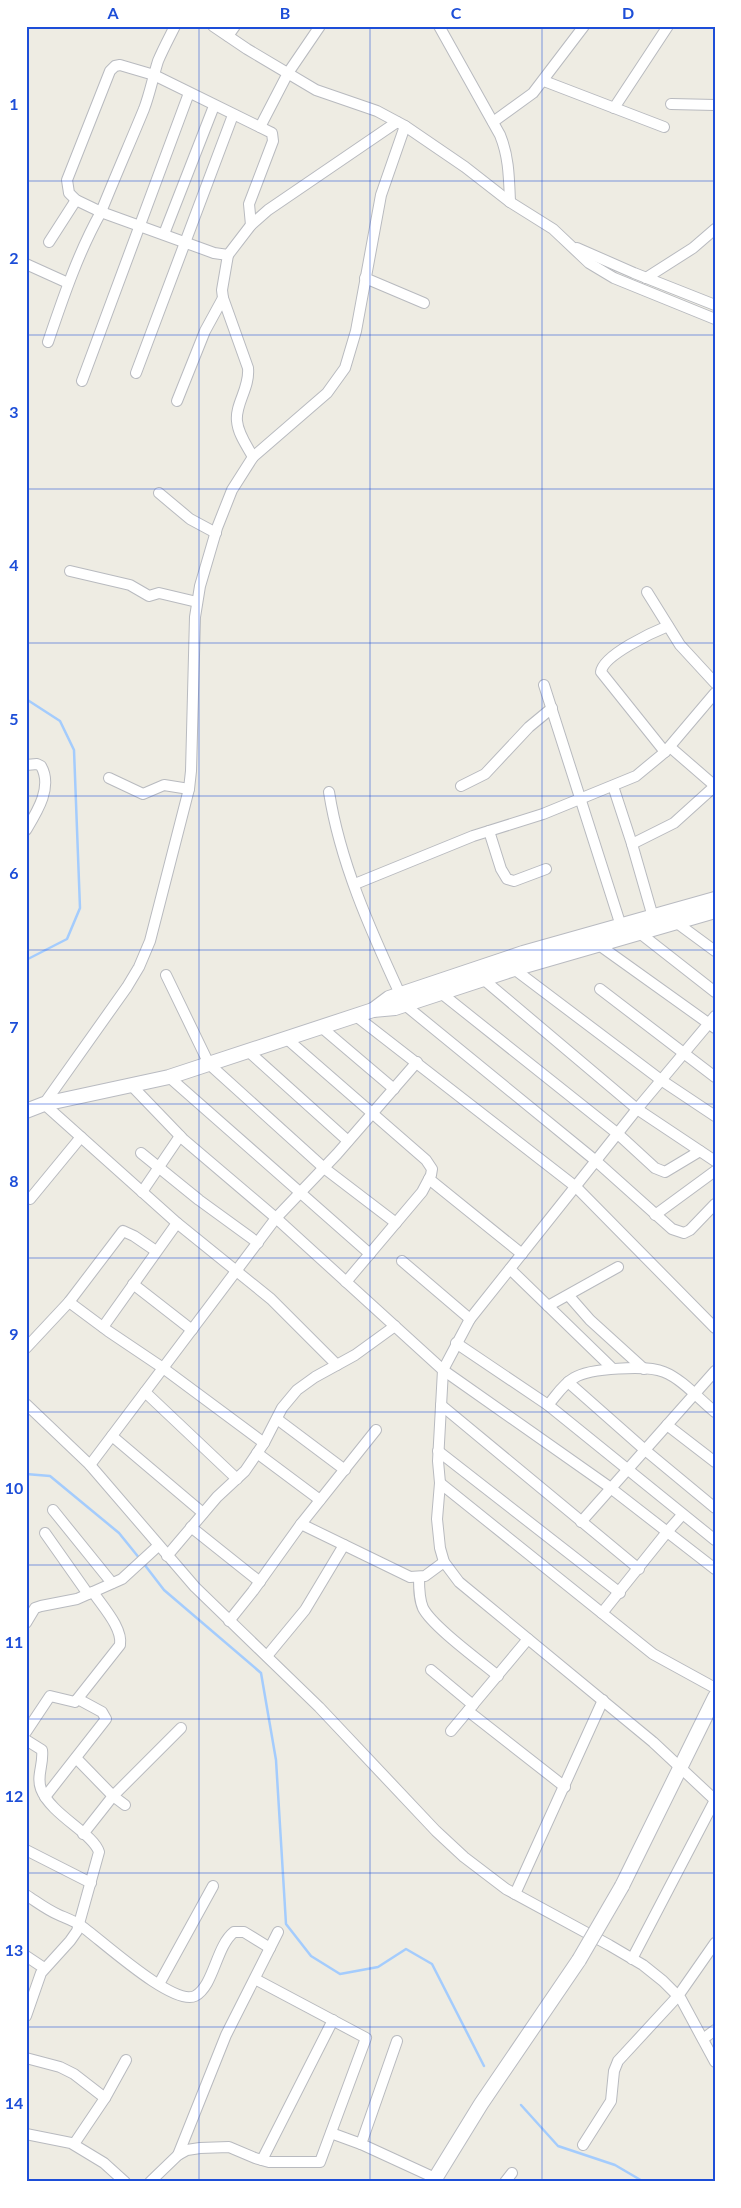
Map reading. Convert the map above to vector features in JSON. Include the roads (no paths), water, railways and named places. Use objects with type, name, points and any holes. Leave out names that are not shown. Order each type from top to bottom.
[{"type":"street","points":[[48,342],[68,283],[90,231],[101,212],[175,26]]},
{"type":"street","points":[[213,26],[316,90],[377,111],[401,124],[465,167],[510,202],[553,229],[589,263],[633,286],[715,319]]},
{"type":"street","points":[[228,36],[235,26]]},
{"type":"street","points":[[260,126],[288,74],[320,26]]},
{"type":"street","points":[[439,26],[493,122],[506,150],[509,168],[510,202]]},
{"type":"street","points":[[493,122],[533,94],[584,26]]},
{"type":"street","points":[[614,108],[668,26]]},
{"type":"street","points":[[228,255],[214,253],[101,212],[76,200],[69,192],[67,180],[110,71],[115,66],[120,65],[154,75],[214,106],[270,131],[274,138],[248,204],[252,225]]},
{"type":"street","points":[[544,81],[664,127]]},
{"type":"street","points":[[82,381],[189,93]]},
{"type":"street","points":[[671,104],[715,105]]},
{"type":"street","points":[[164,234],[214,106]]},
{"type":"street","points":[[136,373],[233,115]]},
{"type":"street","points":[[253,457],[239,431],[236,420],[248,384],[248,368],[223,298],[228,255],[252,225],[268,210],[401,124]]},
{"type":"street","points":[[44,1104],[127,987],[139,967],[150,941],[189,789],[191,771],[193,638],[197,602],[216,533],[232,490],[253,457],[328,393],[338,380],[347,362],[354,339],[381,195],[401,124]]},
{"type":"street","points":[[49,242],[76,200]]},
{"type":"street","points":[[633,286],[641,276],[693,248],[715,229]]},
{"type":"street","points":[[572,246],[715,305]]},
{"type":"street","points":[[26,264],[68,283]]},
{"type":"street","points":[[365,278],[424,303]]},
{"type":"street","points":[[177,401],[205,331],[223,298]]},
{"type":"street","points":[[159,493],[190,519],[216,533]]},
{"type":"street","points":[[70,571],[130,585],[149,596],[159,593],[197,602]]},
{"type":"street","points":[[647,592],[692,661],[715,683]]},
{"type":"street","points":[[632,844],[674,823],[715,786],[668,749],[601,672],[606,662],[619,652],[668,626]]},
{"type":"street","points":[[544,685],[582,799],[621,926]]},
{"type":"street","points":[[355,884],[489,831],[543,814],[636,776],[668,749],[715,693]]},
{"type":"street","points":[[461,786],[485,774],[529,727],[552,708]]},
{"type":"street","points":[[26,765],[36,764],[40,766],[44,779],[42,801],[26,830]]},
{"type":"street","points":[[109,778],[143,794],[164,785],[189,789]]},
{"type":"street","points":[[612,786],[632,844],[653,917]]},
{"type":"street","points":[[330,792],[336,828],[369,926],[402,999],[596,1161],[672,1229],[684,1233],[690,1230],[715,1204]]},
{"type":"street","points":[[489,831],[501,869],[507,879],[514,881],[546,869]]},
{"type":"street","points":[[402,999],[523,953],[715,899]]},
{"type":"street","points":[[26,1111],[44,1104],[169,1077],[373,1010],[389,998],[402,999],[441,993],[514,969],[715,912]]},
{"type":"street","points":[[677,923],[715,951]]},
{"type":"street","points":[[641,934],[715,992]]},
{"type":"street","points":[[600,945],[713,1022],[684,1052],[637,1109],[470,1319],[456,1343],[443,1370],[438,1451],[440,1484],[437,1518],[440,1548],[444,1562],[459,1582],[653,1742],[715,1800],[632,1959]]},
{"type":"street","points":[[514,969],[661,1080],[715,1116]]},
{"type":"street","points":[[166,975],[209,1064],[324,1168],[396,1223]]},
{"type":"street","points":[[483,979],[637,1109],[715,1161]]},
{"type":"street","points":[[600,989],[715,1076]]},
{"type":"street","points":[[441,993],[618,1134],[660,1171],[665,1172],[673,1169],[700,1151]]},
{"type":"street","points":[[356,1016],[418,1062],[576,1187],[715,1328]]},
{"type":"street","points":[[321,1027],[394,1089]]},
{"type":"street","points":[[287,1039],[430,1165],[432,1169],[422,1192],[346,1282]]},
{"type":"street","points":[[248,1051],[348,1142]]},
{"type":"street","points":[[90,1465],[276,1218],[348,1142],[418,1062]]},
{"type":"street","points":[[169,1077],[370,1254]]},
{"type":"street","points":[[131,1086],[180,1136],[276,1218],[443,1370],[611,1488],[715,1569]]},
{"type":"street","points":[[44,1104],[177,1223],[286,1313],[337,1365]]},
{"type":"street","points":[[142,1192],[180,1136]]},
{"type":"street","points":[[30,1199],[81,1137]]},
{"type":"street","points":[[141,1153],[258,1242]]},
{"type":"street","points":[[655,1215],[715,1171]]},
{"type":"street","points":[[429,1179],[522,1254]]},
{"type":"street","points":[[103,1327],[177,1223]]},
{"type":"street","points":[[26,1348],[69,1302],[123,1231],[156,1251]]},
{"type":"street","points":[[402,1261],[470,1319]]},
{"type":"street","points":[[548,1306],[618,1267]]},
{"type":"street","points":[[510,1269],[612,1368]]},
{"type":"street","points":[[133,1284],[192,1330]]},
{"type":"street","points":[[568,1296],[590,1320],[644,1369]]},
{"type":"street","points":[[69,1302],[164,1368],[264,1443]]},
{"type":"street","points":[[167,1556],[202,1513],[237,1479],[257,1454],[282,1408],[297,1390],[315,1377],[355,1355],[395,1326]]},
{"type":"street","points":[[456,1343],[548,1405],[626,1471],[715,1540]]},
{"type":"street","points":[[548,1405],[568,1382],[584,1373],[612,1368],[656,1369],[670,1375],[715,1412]]},
{"type":"street","points":[[581,1522],[714,1372]]},
{"type":"street","points":[[568,1382],[645,1450],[715,1508]]},
{"type":"street","points":[[145,1392],[237,1479]]},
{"type":"street","points":[[26,1404],[90,1465],[195,1587],[319,1707],[436,1831],[464,1857],[516,1894],[632,1959],[663,1981],[678,1996],[704,2039],[715,2062]]},
{"type":"street","points":[[440,1405],[639,1569]]},
{"type":"street","points":[[277,1419],[345,1470]]},
{"type":"street","points":[[667,1425],[715,1462]]},
{"type":"street","points":[[230,1621],[301,1524],[376,1430]]},
{"type":"street","points":[[112,1436],[202,1513]]},
{"type":"street","points":[[438,1451],[620,1593]]},
{"type":"street","points":[[257,1454],[320,1500]]},
{"type":"street","points":[[440,1484],[652,1654],[715,1688]]},
{"type":"street","points":[[53,1510],[117,1581]]},
{"type":"street","points":[[602,1613],[682,1515]]},
{"type":"street","points":[[301,1524],[400,1573],[419,1578],[425,1576],[444,1562]]},
{"type":"street","points":[[191,1527],[260,1582]]},
{"type":"street","points":[[26,1732],[50,1696],[70,1702],[78,1699],[120,1646],[120,1636],[117,1628],[45,1533]]},
{"type":"street","points":[[267,1656],[305,1610],[344,1545]]},
{"type":"street","points":[[26,1622],[35,1608],[60,1603],[91,1593],[117,1581],[158,1546]]},
{"type":"street","points":[[419,1578],[420,1601],[426,1613],[436,1624],[498,1676]]},
{"type":"street","points":[[451,1731],[528,1638]]},
{"type":"street","points":[[431,1670],[470,1708],[565,1787]]},
{"type":"street","points":[[331,2132],[361,2144],[434,2180],[481,2104],[579,1960],[622,1886],[715,1698]]},
{"type":"street","points":[[45,1797],[106,1719],[102,1712],[78,1699]]},
{"type":"street","points":[[516,1894],[603,1700]]},
{"type":"street","points":[[83,1834],[113,1796],[181,1728]]},
{"type":"street","points":[[26,1740],[42,1750],[43,1758],[39,1776],[40,1787],[45,1797],[68,1822],[95,1844],[99,1852],[79,1924],[70,1941],[44,1968],[26,2016]]},
{"type":"street","points":[[76,1758],[113,1796],[125,1805]]},
{"type":"street","points":[[27,1852],[91,1883]]},
{"type":"street","points":[[159,1984],[213,1886]]},
{"type":"street","points":[[26,1895],[57,1914],[79,1924],[126,1963],[183,1997],[196,1996],[203,1989],[226,1942],[234,1932],[244,1932],[270,1948]]},
{"type":"street","points":[[178,2156],[226,2035],[278,1932]]},
{"type":"street","points":[[583,2144],[611,2101],[614,2071],[618,2061],[678,1996],[715,1943]]},
{"type":"street","points":[[26,1956],[44,1968]]},
{"type":"street","points":[[150,2182],[187,2150],[221,2146],[229,2147],[262,2160],[280,2163],[320,2162],[366,2038],[255,1979]]},
{"type":"street","points":[[262,2160],[333,2020]]},
{"type":"street","points":[[704,2039],[715,2030]]},
{"type":"street","points":[[361,2144],[397,2041]]},
{"type":"street","points":[[26,2058],[60,2067],[74,2074],[105,2098]]},
{"type":"street","points":[[74,2144],[105,2098],[126,2060]]},
{"type":"street","points":[[26,2134],[74,2144],[104,2162],[125,2182]]},
{"type":"street","points":[[505,2182],[512,2173]]},
{"type":"waterway","points":[[26,699],[60,721],[74,750],[80,908],[67,939],[26,960]]},
{"type":"waterway","points":[[26,1474],[50,1476],[119,1533],[140,1559]]},
{"type":"waterway","points":[[144,1564],[164,1590],[261,1673],[276,1760],[286,1924],[311,1956],[340,1974],[378,1967],[406,1949],[432,1964],[484,2066]]},
{"type":"waterway","points":[[521,2105],[558,2146],[615,2165],[644,2182]]}]
